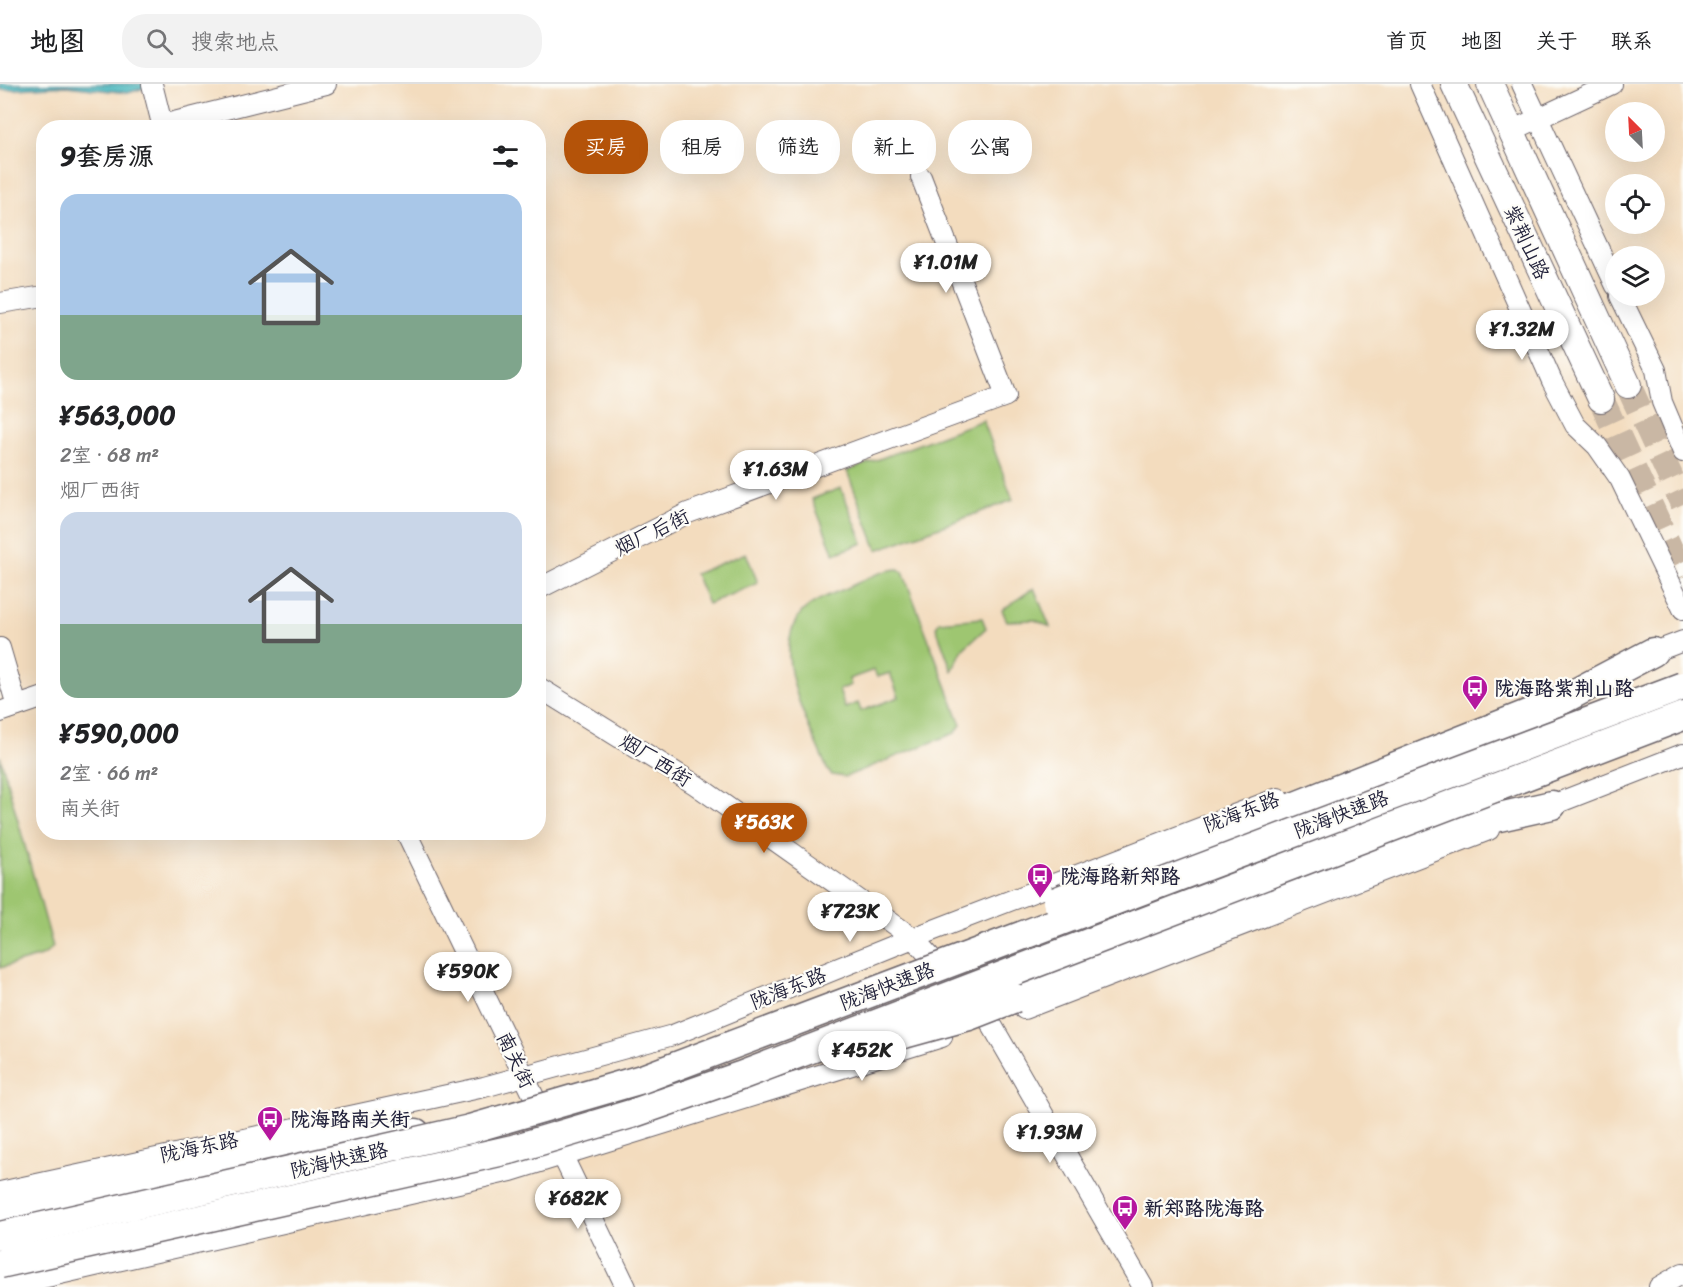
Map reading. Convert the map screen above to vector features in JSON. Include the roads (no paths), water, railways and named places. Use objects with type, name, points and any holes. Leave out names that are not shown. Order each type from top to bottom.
[{"type":"highway","points":[[729,1046],[807,1000],[1560,701],[1653,652]]},
{"type":"highway","name":"陇海快速路","points":[[0,1236],[470,1129],[642,1079],[1683,686]]},
{"type":"highway","name":"陇海快速路","points":[[0,1264],[502,1152],[631,1114],[740,1076],[1683,716]]},
{"type":"highway","points":[[740,1076],[969,1016],[1459,826],[1552,805]]},
{"type":"highway","points":[[0,1213],[336,1139],[470,1129]]},
{"type":"main road","name":"紫荆山路","points":[[1454,84],[1601,399]]},
{"type":"main road","name":"紫荆山路","points":[[1490,84],[1628,385]]},
{"type":"street","points":[[186,120],[326,84]]},
{"type":"street","points":[[1420,84],[1552,381],[1575,425],[1597,446],[1620,479],[1683,609]]},
{"type":"street","points":[[1522,84],[1605,262]]},
{"type":"street","points":[[1511,131],[1612,84]]},
{"type":"street","points":[[154,93],[161,120]]},
{"type":"street","name":"烟厂后街","points":[[546,585],[688,513],[1006,396],[921,177]]},
{"type":"street","points":[[0,303],[36,298]]},
{"type":"street","points":[[1625,306],[1656,370],[1662,402],[1683,452]]},
{"type":"street","name":"陇海东路","points":[[0,1192],[524,1076],[673,1035],[913,938],[1683,641]]},
{"type":"street","points":[[0,648],[9,709],[36,700]]},
{"type":"street","name":"烟厂西街","points":[[546,692],[696,785],[913,938],[990,1022],[1143,1287]]},
{"type":"street","points":[[3,1287],[463,1184],[563,1157],[990,1022],[1144,965],[1683,753]]},
{"type":"street","name":"南关街","points":[[410,840],[626,1287]]},
{"type":"street","points":[[1659,1287],[1683,1273]]},
{"type":"water","points":[[0,84],[157,84],[128,93],[67,86],[0,90]]},
{"type":"tunnel","points":[[1628,385],[1683,504]]},
{"type":"tunnel","points":[[1601,399],[1683,577]]},
{"type":"place","name":"陇海路紫荆山路","points":[[1475,711]]},
{"type":"place","name":"陇海路新郑路","points":[[1040,899]]},
{"type":"place","name":"陇海路南关街","points":[[270,1142]]},
{"type":"place","name":"新郑路陇海路","points":[[1125,1231]]}]
